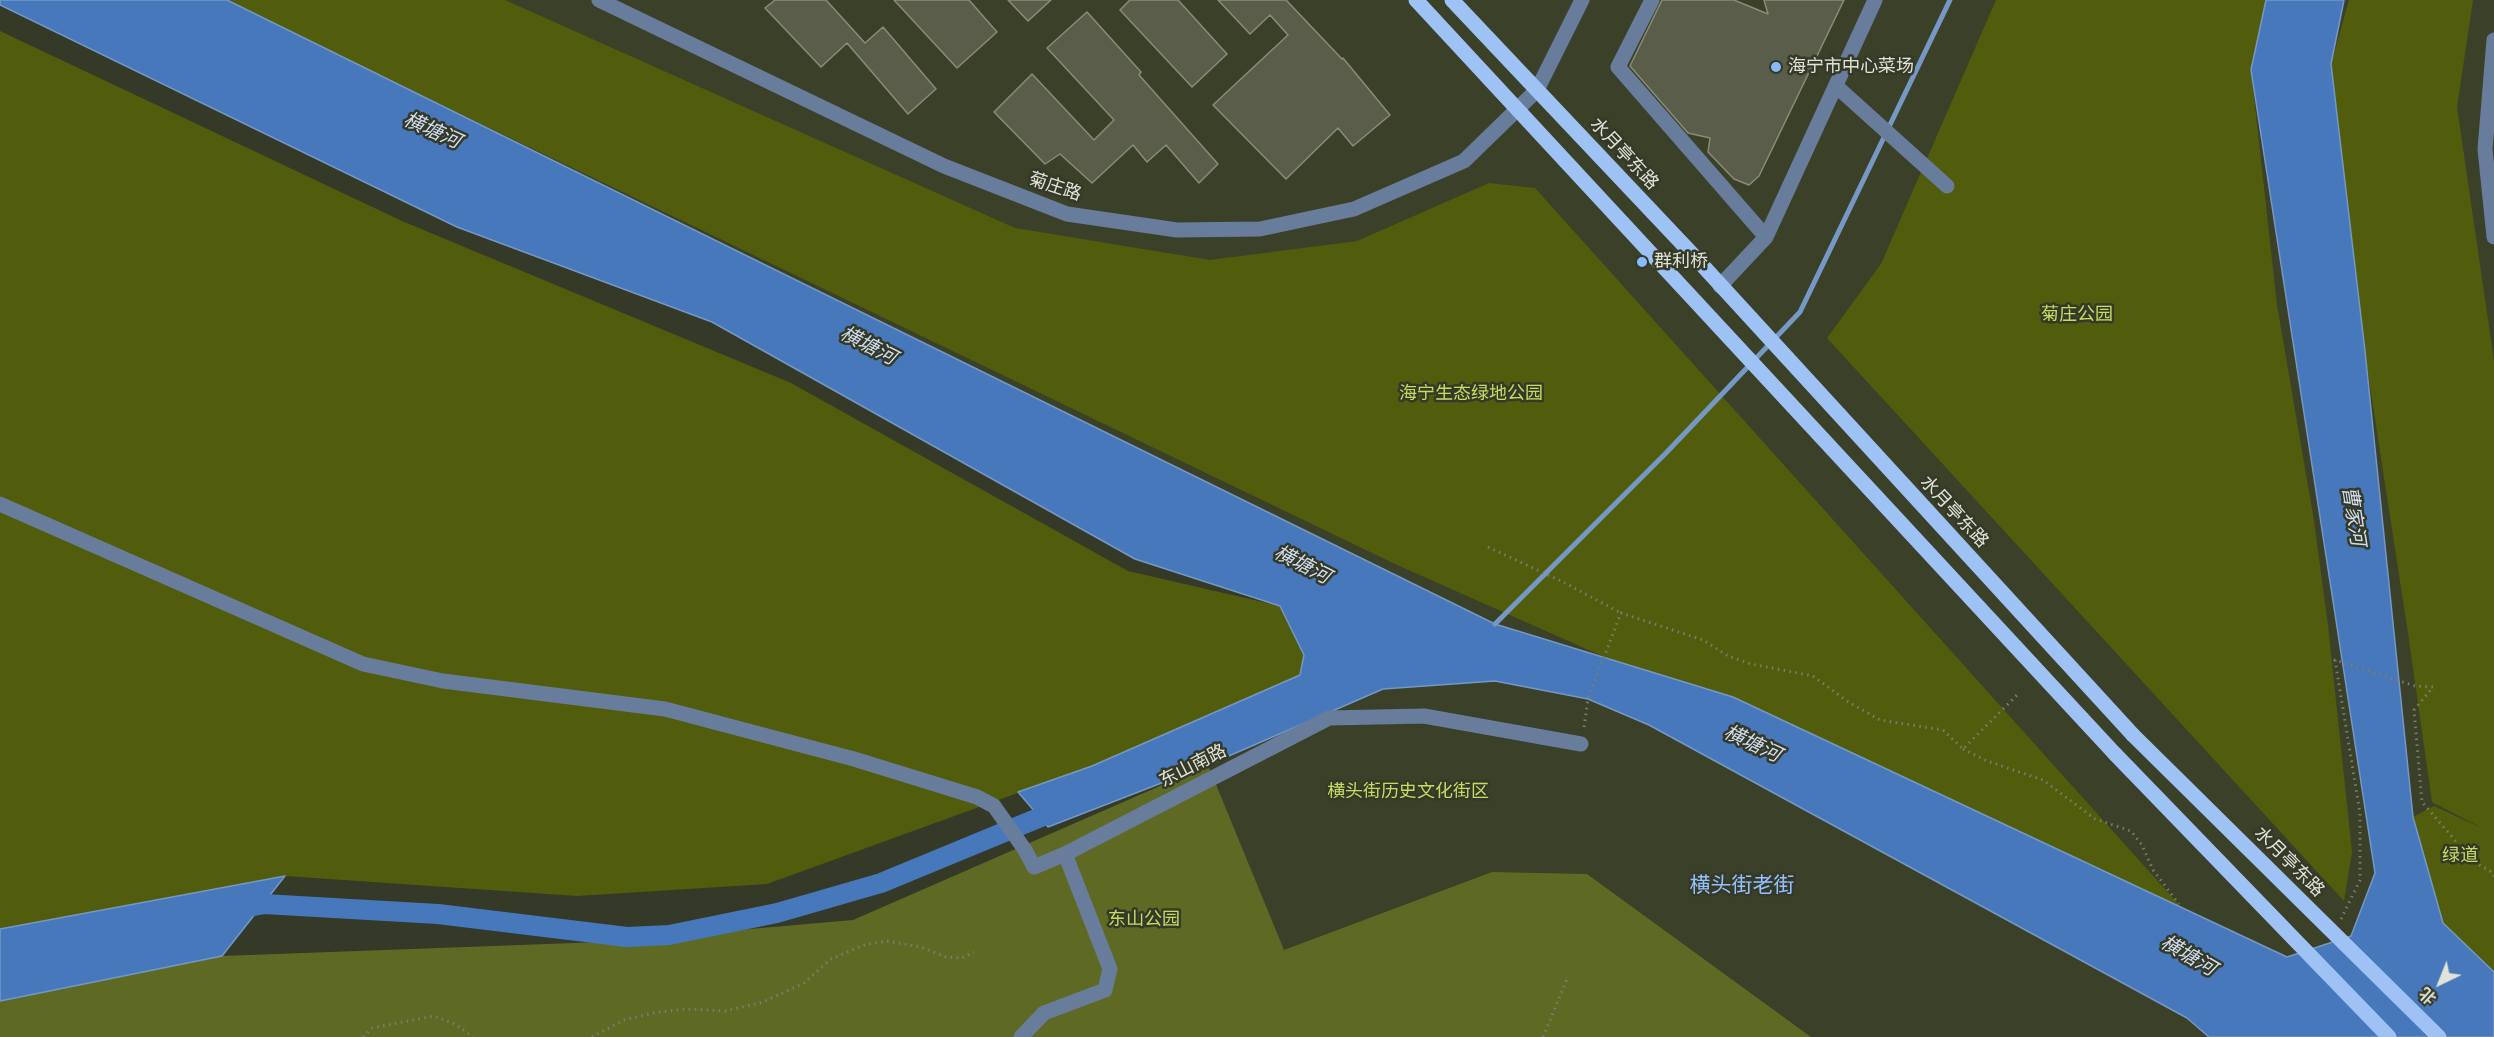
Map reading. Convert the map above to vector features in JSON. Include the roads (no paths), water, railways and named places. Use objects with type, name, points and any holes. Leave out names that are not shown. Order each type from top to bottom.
[{"type":"main road","points":[[1416,0],[2115,754],[2389,1037]]},
{"type":"main road","name":"水月亭东路","points":[[1452,0],[1720,286],[2133,735],[2439,1037]]},
{"type":"street","name":"菊庄路","points":[[599,0],[944,166],[1066,214],[1177,230],[1260,229],[1354,209],[1464,161],[1537,90],[1582,0]]},
{"type":"street","points":[[1652,0],[1618,68],[1766,237]]},
{"type":"street","points":[[1720,286],[1766,237],[1875,0]]},
{"type":"street","points":[[2494,40],[2485,149],[2494,237]]},
{"type":"street","points":[[1836,86],[1947,186]]},
{"type":"street","name":"东山南路","points":[[0,504],[363,664],[443,681],[665,709],[854,759],[977,797],[994,806],[1034,867],[1065,854],[1329,718],[1424,716],[1581,744]]},
{"type":"street","points":[[1021,1037],[1044,1013],[1106,990],[1110,969],[1065,854]]},
{"type":"water","points":[[0,0],[227,0],[1495,624],[1733,697],[2287,957],[2351,936],[2375,873],[2251,70],[2266,0],[2344,0],[2331,64],[2365,351],[2413,817],[2443,923],[2494,972],[2494,1037],[2209,1037],[2187,1018],[1649,725],[1588,699],[1495,681],[1383,689],[1208,765],[1048,827],[1018,792],[1092,766],[1300,675],[1304,655],[1280,606],[1135,559],[712,322],[457,227],[0,5]]},
{"type":"water","points":[[285,876],[222,956],[0,1001],[0,929]]},
{"type":"waterway","points":[[1495,624],[1665,454],[1800,312],[1950,0]]},
{"type":"waterway","points":[[239,909],[264,904],[438,914],[627,937],[669,935],[777,913],[881,883],[1065,807]]},
{"type":"place","name":"海宁市中心菜场","points":[[1776,67]]},
{"type":"place","name":"群利桥","points":[[1642,262]]},
{"type":"district","name":"横头街老街","points":[[1742,886]]},
{"type":"water label","name":"横塘河","points":[[432,131]]},
{"type":"water label","name":"横塘河","points":[[868,346]]},
{"type":"water label","name":"曹家河","points":[[2353,516]]},
{"type":"water label","name":"横塘河","points":[[1302,565]]},
{"type":"water label","name":"横塘河","points":[[1752,744]]},
{"type":"water label","name":"横塘河","points":[[2188,956]]},
{"type":"park label","name":"菊庄公园","points":[[2077,315]]},
{"type":"park label","name":"海宁生态绿地公园","points":[[1471,394]]},
{"type":"park label","name":"横头街历史文化街区","points":[[1408,792]]},
{"type":"park label","name":"绿道","points":[[2460,856]]},
{"type":"park label","name":"东山公园","points":[[1144,920]]}]
